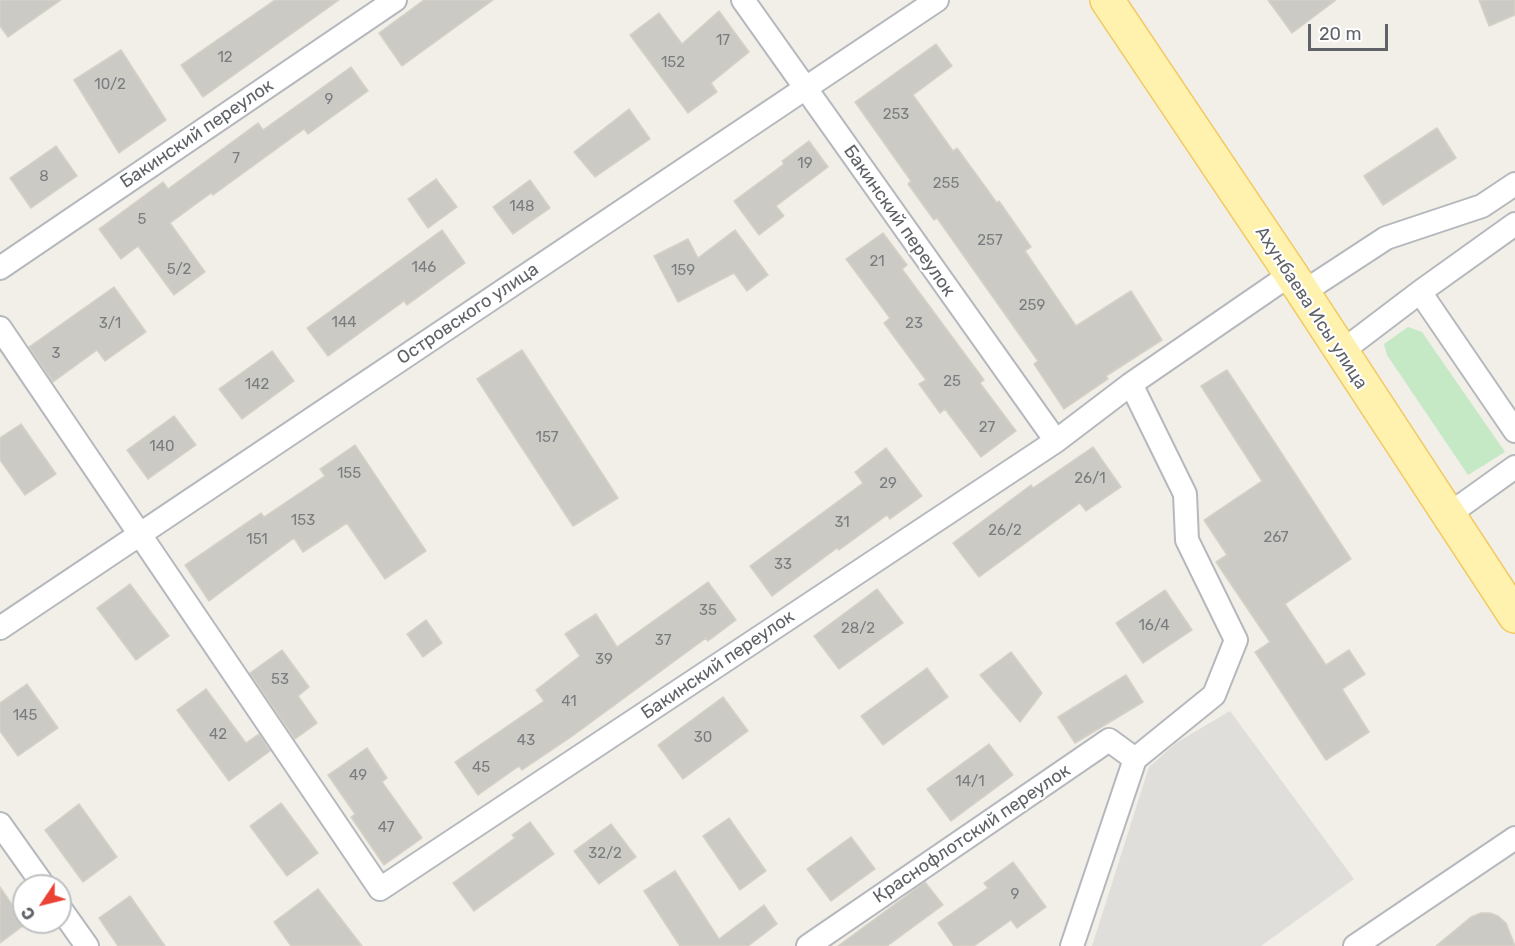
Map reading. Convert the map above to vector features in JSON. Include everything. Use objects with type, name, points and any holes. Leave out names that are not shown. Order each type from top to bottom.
[{"type":"main road","name":"Ахунбаева Исы улица","points":[[1107,0],[1515,616]]},
{"type":"street","name":"Бакинский переулок","points":[[0,268],[395,0]]},
{"type":"street","name":"Бакинский переулок","points":[[743,0],[1056,441]]},
{"type":"street","name":"Островского улица","points":[[0,628],[937,0]]},
{"type":"street","name":"Бакинский переулок","points":[[139,534],[380,889],[1056,441],[1131,384],[1297,284],[1386,238],[1482,206],[1515,184]]},
{"type":"street","points":[[1341,352],[1515,224]]},
{"type":"street","points":[[1420,292],[1515,431]]},
{"type":"street","points":[[0,328],[139,534]]},
{"type":"street","points":[[1072,946],[1134,759],[1214,695],[1236,640],[1187,540],[1185,494],[1131,384]]},
{"type":"street","points":[[1448,515],[1515,467]]},
{"type":"street","name":"Краснофлотский переулок","points":[[808,946],[1109,740],[1134,759]]},
{"type":"street","points":[[0,824],[35,874]]},
{"type":"street","points":[[1355,946],[1515,838]]},
{"type":"street","points":[[72,925],[87,946]]},
{"type":"shaded area","points":[[1230,711],[1354,879],[1261,946],[1092,946],[1149,767],[1176,743]]},
{"type":"green space","points":[[1408,327],[1422,332],[1505,452],[1468,475],[1387,355],[1384,344]]},
{"type":"building","points":[[0,0],[61,0],[8,37],[0,26]]},
{"type":"building","points":[[275,0],[339,0],[203,97],[181,65]]},
{"type":"building","points":[[424,0],[493,0],[402,66],[379,33]]},
{"type":"building","points":[[1268,0],[1336,0],[1292,33]]},
{"type":"building","points":[[1479,0],[1515,0],[1515,15],[1489,26]]},
{"type":"building","points":[[719,11],[749,52],[711,83],[717,92],[688,113],[630,35],[659,13],[682,44]]},
{"type":"building","points":[[936,44],[952,66],[913,95],[953,151],[957,148],[997,203],[999,201],[1031,247],[1025,251],[1076,326],[1131,291],[1162,340],[1106,376],[1108,379],[1064,409],[1034,364],[1038,361],[937,218],[934,220],[908,184],[911,181],[855,102]]},
{"type":"building","points":[[121,50],[166,120],[119,153],[74,80]]},
{"type":"building","points":[[351,67],[368,91],[308,134],[304,129],[170,223],[205,272],[174,295],[138,246],[121,259],[99,229],[163,182],[168,189],[258,123],[263,130]]},
{"type":"building","points":[[629,109],[650,139],[595,177],[574,152]]},
{"type":"building","points":[[1437,128],[1456,158],[1383,205],[1364,176]]},
{"type":"building","points":[[809,141],[828,167],[776,206],[784,216],[759,235],[734,201],[784,164],[782,161]]},
{"type":"building","points":[[56,146],[77,176],[31,208],[10,178]]},
{"type":"building","points":[[436,179],[457,207],[428,228],[408,199]]},
{"type":"building","points":[[530,180],[550,208],[513,234],[493,207]]},
{"type":"building","points":[[442,230],[465,263],[407,305],[404,301],[328,356],[307,328]]},
{"type":"building","points":[[735,230],[768,275],[747,291],[734,273],[678,302],[654,256],[688,239],[698,258]]},
{"type":"building","points":[[883,233],[907,265],[902,269],[984,380],[980,383],[1016,431],[981,457],[945,409],[940,413],[919,384],[926,380],[884,323],[890,318],[846,259]]},
{"type":"building","points":[[114,287],[146,332],[105,361],[97,350],[53,382],[29,347]]},
{"type":"building","points":[[522,350],[618,498],[573,526],[477,379]]},
{"type":"building","points":[[272,351],[294,381],[242,419],[219,389]]},
{"type":"building","points":[[1227,370],[1351,559],[1285,604],[1326,665],[1349,650],[1365,674],[1342,689],[1369,732],[1326,760],[1255,652],[1270,642],[1216,562],[1227,555],[1204,520],[1262,481],[1201,386]]},
{"type":"building","points":[[174,416],[196,445],[148,479],[127,450]]},
{"type":"building","points":[[21,424],[56,474],[25,495],[0,460],[0,438]]},
{"type":"building","points":[[355,445],[426,551],[385,579],[347,523],[303,552],[294,538],[209,601],[185,565],[261,513],[264,517],[325,476],[320,469]]},
{"type":"building","points":[[1093,447],[1121,487],[1086,511],[1080,503],[979,577],[953,543],[1031,485],[1033,488]]},
{"type":"building","points":[[886,448],[922,496],[890,519],[887,515],[839,550],[837,548],[772,596],[750,566],[863,483],[855,472]]},
{"type":"building","points":[[708,582],[736,620],[708,641],[706,638],[571,737],[522,770],[519,766],[478,795],[455,762],[544,701],[536,690],[580,656],[565,634],[596,614],[617,647]]},
{"type":"building","points":[[130,584],[169,636],[136,660],[97,608]]},
{"type":"building","points":[[877,589],[903,623],[839,669],[814,636]]},
{"type":"building","points":[[1165,590],[1192,630],[1143,663],[1116,623]]},
{"type":"building","points":[[426,620],[442,643],[423,657],[407,634]]},
{"type":"building","points":[[282,650],[309,687],[298,696],[317,723],[295,739],[250,673]]},
{"type":"building","points":[[1011,652],[1042,693],[1020,722],[980,675]]},
{"type":"building","points":[[927,668],[948,697],[883,745],[861,716]]},
{"type":"building","points":[[1126,675],[1143,702],[1075,743],[1058,717]]},
{"type":"building","points":[[27,684],[58,728],[18,756],[0,731],[0,703]]},
{"type":"building","points":[[206,689],[246,743],[259,734],[270,751],[229,781],[177,710]]},
{"type":"building","points":[[723,697],[748,731],[683,779],[658,745]]},
{"type":"building","points":[[989,744],[1013,775],[951,821],[927,789]]},
{"type":"building","points":[[367,748],[387,778],[382,782],[422,838],[384,865],[351,817],[355,814],[328,775]]},
{"type":"building","points":[[281,803],[318,853],[287,876],[250,826]]},
{"type":"building","points":[[79,804],[117,857],[83,882],[45,830]]},
{"type":"building","points":[[729,818],[766,871],[740,890],[703,836]]},
{"type":"building","points":[[530,822],[554,854],[474,911],[453,883],[515,838],[512,835]]},
{"type":"building","points":[[611,824],[636,857],[599,884],[574,851]]},
{"type":"building","points":[[851,837],[875,869],[831,901],[807,869]]},
{"type":"building","points":[[1013,862],[1046,907],[1017,928],[1011,920],[974,946],[954,946],[938,923],[988,888],[984,883]]},
{"type":"building","points":[[675,871],[719,939],[764,905],[777,924],[748,946],[680,946],[644,891]]},
{"type":"building","points":[[925,882],[943,905],[887,946],[838,946]]},
{"type":"building","points":[[0,887],[12,904],[12,934],[0,943]]},
{"type":"building","points":[[318,889],[362,946],[291,946],[274,922]]},
{"type":"building","points":[[130,896],[165,946],[118,946],[99,918]]},
{"type":"building","points":[[1481,913],[1498,916],[1506,923],[1515,946],[1436,946],[1471,917]]}]
